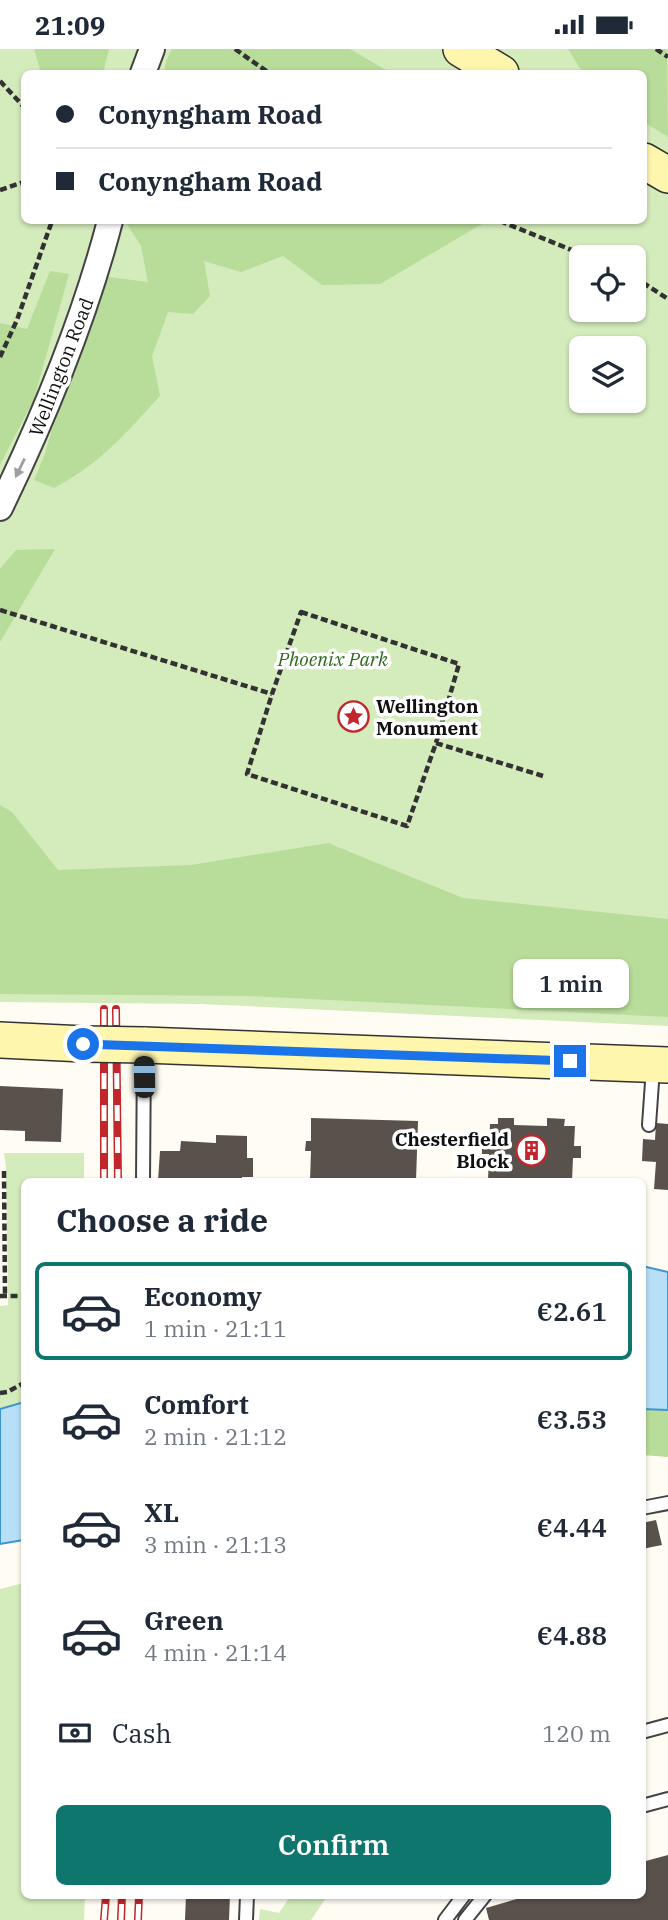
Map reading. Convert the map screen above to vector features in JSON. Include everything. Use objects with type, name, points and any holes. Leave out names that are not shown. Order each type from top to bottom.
[{"type":"main road","points":[[461,49],[496,70]]},
{"type":"main road","points":[[647,163],[668,175]]},
{"type":"main road","points":[[0,1041],[660,1065]]},
{"type":"street","points":[[144,70],[152,49]]},
{"type":"street","name":"Wellington Road","points":[[0,508],[48,405],[89,296],[109,224]]},
{"type":"lane","points":[[143,1178],[144,1045]]},
{"type":"lane","points":[[649,1125],[660,1065]]},
{"type":"lane","points":[[646,1508],[668,1503]]},
{"type":"lane","points":[[646,1731],[668,1725]]},
{"type":"lane","points":[[646,1805],[668,1799]]},
{"type":"lane","points":[[246,1920],[247,1899]]},
{"type":"lane","points":[[445,1920],[461,1899]]},
{"type":"lane","points":[[465,1920],[482,1899]]},
{"type":"path","points":[[235,49],[266,70]]},
{"type":"path","points":[[656,49],[668,57]]},
{"type":"path","points":[[0,81],[21,104]]},
{"type":"path","points":[[0,190],[21,183]]},
{"type":"path","points":[[0,357],[17,320],[51,224]]},
{"type":"path","points":[[507,224],[569,249]]},
{"type":"path","points":[[646,285],[668,299]]},
{"type":"path","points":[[0,610],[272,694]]},
{"type":"path","points":[[301,612],[459,664],[436,743],[407,826],[247,774],[272,694],[301,612]]},
{"type":"path","points":[[436,743],[542,776]]},
{"type":"path","points":[[4,1171],[2,1296],[19,1296]]},
{"type":"path","points":[[0,1394],[21,1385]]},
{"type":"green space","name":"Phoenix Park","points":[[0,49],[668,49],[668,1026],[201,1004],[0,1002]]},
{"type":"green space","points":[[34,49],[109,49],[104,70],[40,70]]},
{"type":"green space","points":[[172,49],[350,49],[386,70],[164,70]]},
{"type":"green space","points":[[568,49],[667,49],[668,137],[647,124],[647,70],[581,70]]},
{"type":"green space","points":[[127,224],[482,224],[380,284],[322,285],[283,256],[241,272],[204,261],[210,296],[193,314],[168,312],[152,356],[160,396],[99,458],[71,478],[54,488],[34,480],[45,454],[66,379],[84,343],[108,277],[148,282],[141,246]]},
{"type":"green space","points":[[50,271],[69,274],[34,399],[0,465],[0,323],[27,329]]},
{"type":"green space","points":[[55,549],[0,642],[0,569],[16,550]]},
{"type":"green space","points":[[0,805],[12,812],[58,870],[191,865],[328,843],[463,898],[668,919],[668,1017],[248,996],[0,994]]},
{"type":"green space","points":[[4,1153],[84,1153],[84,1178],[21,1178],[21,1403],[0,1409],[0,1306],[8,1305]]},
{"type":"green space","points":[[646,1409],[668,1410],[668,1457],[646,1455]]},
{"type":"green space","points":[[21,1584],[21,1899],[85,1899],[84,1920],[0,1920],[0,1589]]},
{"type":"green space","points":[[288,1899],[325,1899],[311,1920],[259,1920],[260,1909],[279,1913]]},
{"type":"water","points":[[646,1267],[668,1272],[668,1410],[646,1409]]},
{"type":"water","points":[[21,1403],[21,1540],[0,1544],[0,1409]]},
{"type":"building","points":[[0,1086],[63,1089],[61,1142],[25,1141],[25,1131],[0,1130]]},
{"type":"building","points":[[311,1118],[418,1121],[416,1178],[310,1178],[311,1151],[305,1151],[306,1141],[311,1141]]},
{"type":"building","name":"Chesterfield Block","points":[[498,1118],[514,1118],[514,1125],[547,1126],[547,1118],[565,1119],[564,1126],[575,1126],[574,1146],[581,1146],[581,1158],[573,1158],[572,1178],[488,1178],[489,1154],[482,1154],[482,1146],[489,1146],[490,1124],[498,1124]]},
{"type":"building","points":[[656,1123],[668,1124],[668,1190],[654,1189],[656,1162],[642,1161],[643,1139],[655,1140]]},
{"type":"building","points":[[216,1135],[247,1136],[247,1158],[253,1158],[253,1177],[158,1178],[160,1151],[180,1151],[181,1141],[216,1143]]},
{"type":"building","points":[[656,1520],[662,1545],[646,1548],[646,1522]]},
{"type":"building","points":[[668,1855],[668,1920],[489,1920],[486,1908],[516,1899],[646,1899],[646,1861]]},
{"type":"building","points":[[186,1899],[230,1899],[229,1920],[185,1920]]},
{"type":"railway","points":[[104,1009],[104,1178]]},
{"type":"railway","points":[[116,1009],[118,1178]]},
{"type":"railway","points":[[104,1920],[106,1899]]},
{"type":"railway","points":[[121,1920],[122,1899]]},
{"type":"railway","points":[[138,1920],[139,1899]]},
{"type":"place","name":"Wellington Monument","points":[[353,717]]},
{"type":"place","name":"Chesterfield Block","points":[[532,1150]]},
{"type":"route","points":[[83,1044],[570,1061]]}]
